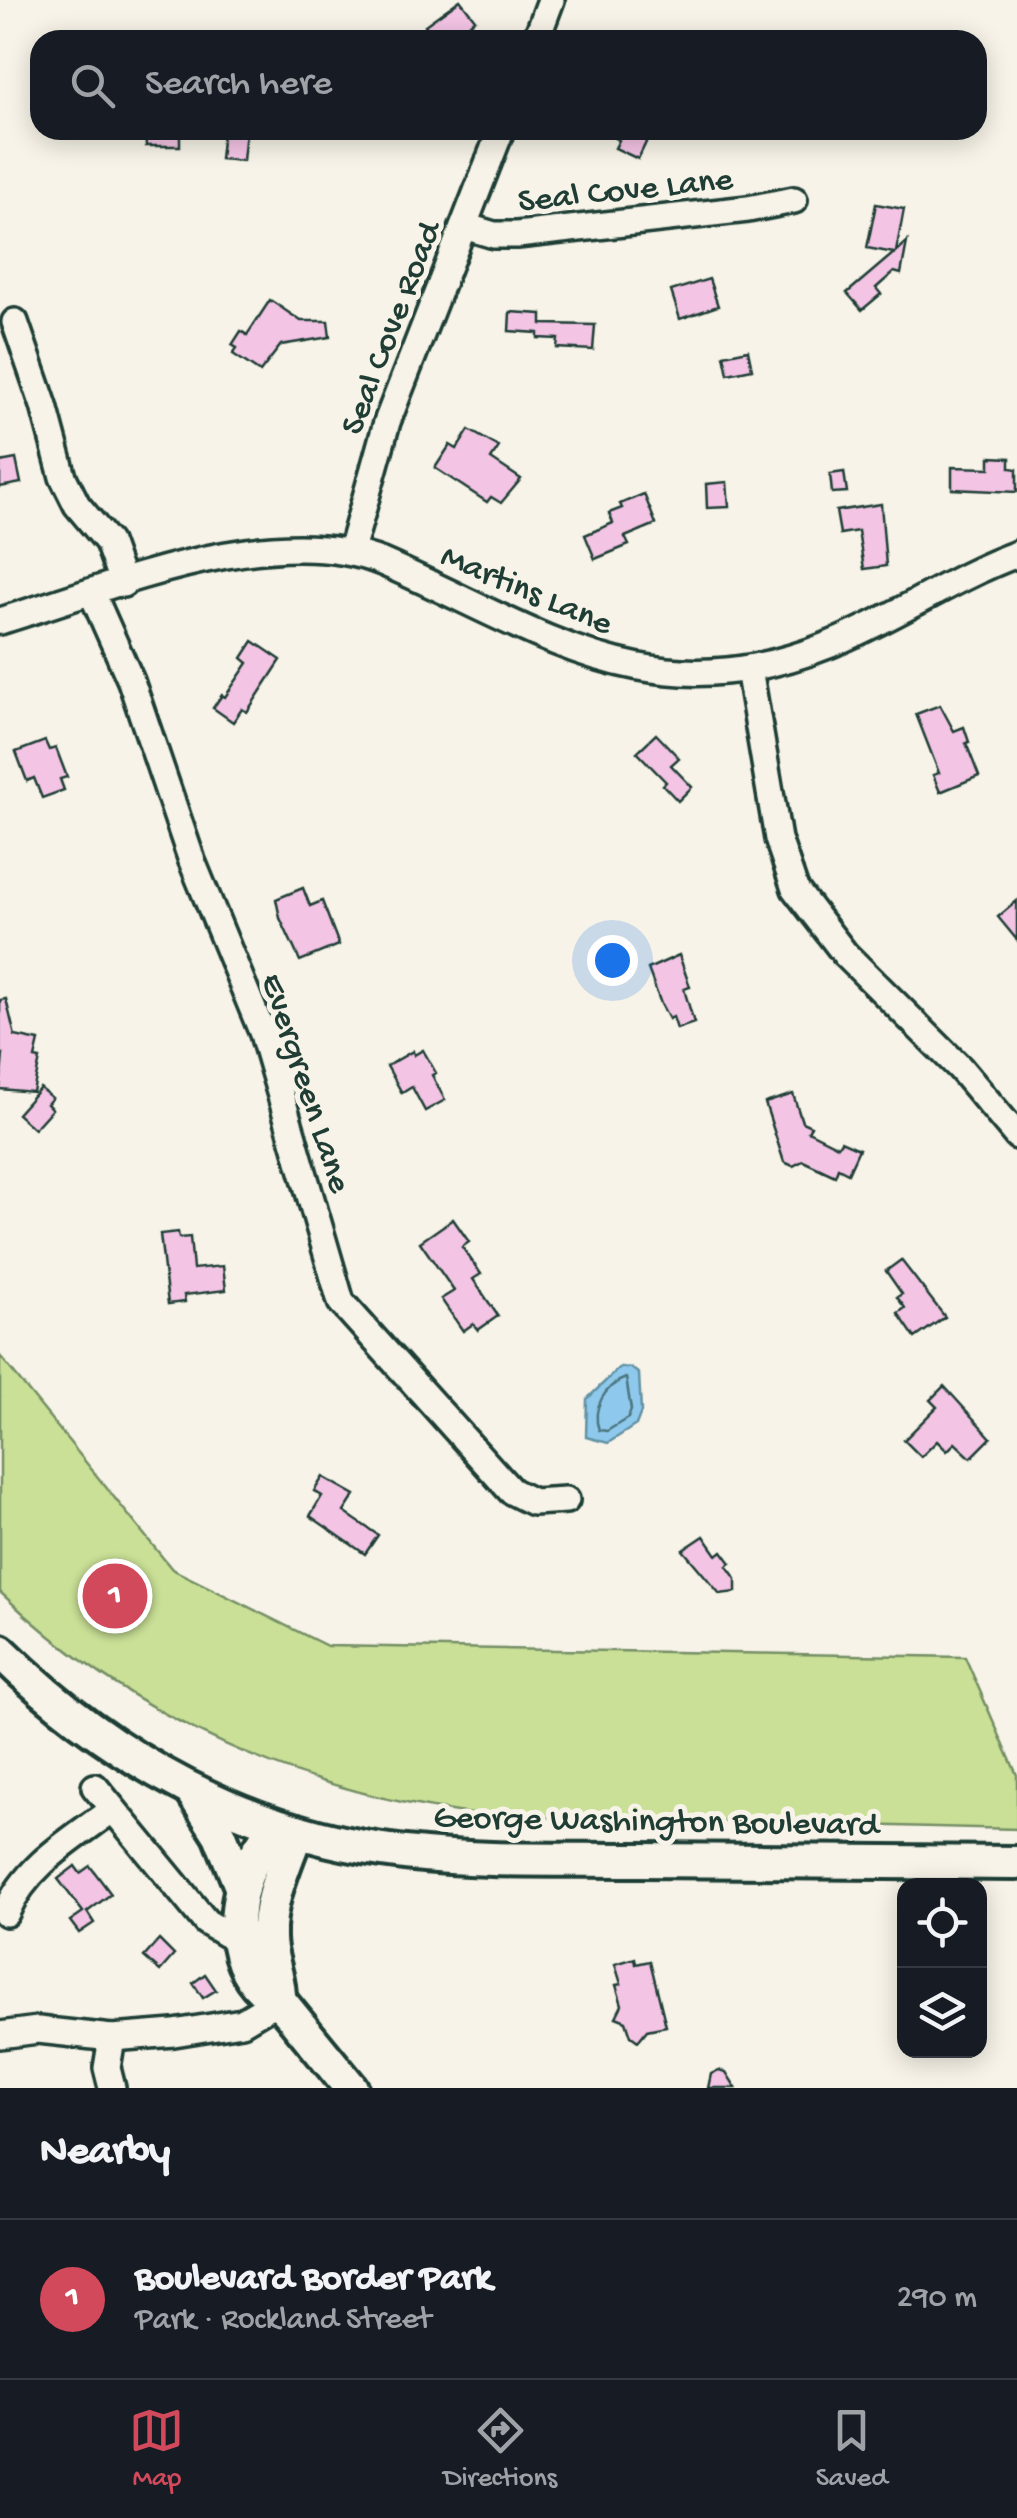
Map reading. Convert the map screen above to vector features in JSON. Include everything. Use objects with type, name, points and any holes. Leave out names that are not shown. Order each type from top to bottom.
[{"type":"main road","name":"George Washington Boulevard","points":[[0,1651],[81,1723],[192,1791],[286,1828],[364,1848],[466,1858],[1017,1863]]},
{"type":"main road","points":[[192,1791],[220,1835],[242,1889],[253,1936],[280,1978],[280,2000],[351,2088]]},
{"type":"main road","points":[[242,1889],[249,1868],[286,1828]]},
{"type":"main road","points":[[253,1936],[273,1906],[286,1828]]},
{"type":"street","points":[[540,30],[551,0]]},
{"type":"street","name":"Seal Cove Road","points":[[351,552],[388,422],[497,140]]},
{"type":"street","name":"Seal Cove Lane","points":[[464,226],[494,236],[517,235],[748,209],[794,200]]},
{"type":"street","points":[[15,322],[63,477],[78,505],[108,542],[122,584]]},
{"type":"street","name":"Martins Lane","points":[[0,621],[204,562],[270,548],[314,546],[351,552],[604,660],[678,674],[749,668],[798,656],[847,637],[1017,554]]},
{"type":"street","name":"Evergreen Lane","points":[[92,593],[102,622],[124,662],[185,844],[263,1034],[341,1302],[511,1490],[533,1502],[566,1500]]},
{"type":"street","points":[[749,668],[778,839],[795,889],[845,954],[960,1068],[1017,1136]]},
{"type":"street","points":[[94,1786],[206,1922],[219,1931],[253,1936]]},
{"type":"street","points":[[6,1913],[18,1888],[43,1861],[113,1809]]},
{"type":"street","points":[[0,2035],[38,2030],[112,2038],[235,2024],[280,2000]]},
{"type":"street","points":[[112,2038],[107,2068],[112,2088]]},
{"type":"green space","points":[[0,1356],[172,1569],[327,1646],[965,1657],[1017,1775],[1017,1829],[487,1816],[419,1806],[353,1790],[288,1770],[225,1744],[165,1714],[107,1678],[52,1638],[0,1592]]},
{"type":"water","points":[[620,1367],[639,1374],[641,1412],[636,1425],[608,1443],[586,1437],[587,1399]]},
{"type":"building","points":[[460,0],[475,19],[470,23],[475,30],[424,30],[425,25]]},
{"type":"building","points":[[146,140],[180,140],[180,146],[146,146]]},
{"type":"building","points":[[222,140],[245,140],[243,161],[220,159]]},
{"type":"building","points":[[619,140],[647,140],[638,159],[615,148]]},
{"type":"building","points":[[876,204],[904,209],[896,252],[907,242],[901,274],[894,272],[876,288],[881,294],[862,310],[847,293],[894,253],[867,248]]},
{"type":"building","points":[[709,279],[718,306],[680,319],[671,291]]},
{"type":"building","points":[[270,300],[301,321],[328,321],[330,337],[281,345],[260,372],[233,354],[237,348],[232,345],[241,331],[247,335]]},
{"type":"building","points":[[510,312],[542,314],[542,324],[595,325],[593,350],[557,348],[558,339],[509,331]]},
{"type":"building","points":[[748,350],[752,369],[728,374],[724,355]]},
{"type":"building","points":[[469,430],[499,447],[491,459],[521,479],[501,503],[491,497],[487,502],[435,468],[450,445],[457,449]]},
{"type":"building","points":[[990,457],[1010,458],[1010,468],[1017,469],[1017,492],[952,489],[952,467],[990,468]]},
{"type":"building","points":[[16,459],[21,483],[0,487],[0,462]]},
{"type":"building","points":[[844,472],[847,492],[832,493],[830,474]]},
{"type":"building","points":[[727,482],[729,507],[707,508],[706,484]]},
{"type":"building","points":[[644,494],[656,524],[625,537],[629,545],[595,559],[585,535],[613,523],[609,513]]},
{"type":"building","points":[[881,504],[886,566],[864,569],[858,531],[840,534],[836,511]]},
{"type":"building","points":[[253,641],[281,660],[247,712],[242,709],[233,722],[213,708],[248,663],[242,658]]},
{"type":"building","points":[[940,705],[954,731],[964,727],[979,776],[940,792],[933,775],[939,773],[916,714]]},
{"type":"building","points":[[656,734],[679,758],[671,765],[692,787],[678,801],[637,752]]},
{"type":"building","points":[[45,741],[49,750],[56,748],[67,777],[60,779],[64,790],[42,798],[34,778],[27,781],[16,752]]},
{"type":"building","points":[[303,888],[310,906],[322,901],[339,945],[300,961],[280,918],[276,899]]},
{"type":"building","points":[[1017,901],[1017,940],[998,917]]},
{"type":"building","points":[[679,955],[690,987],[684,989],[694,1023],[677,1029],[673,1017],[669,1019],[661,1004],[648,969]]},
{"type":"building","points":[[6,999],[15,1036],[39,1041],[35,1058],[40,1059],[33,1092],[0,1089],[0,1000]]},
{"type":"building","points":[[423,1050],[445,1100],[425,1111],[412,1087],[402,1093],[387,1066],[413,1051],[414,1055]]},
{"type":"building","points":[[40,1088],[52,1098],[47,1104],[52,1109],[34,1129],[17,1114]]},
{"type":"building","points":[[793,1094],[802,1122],[811,1126],[808,1131],[838,1146],[841,1141],[859,1149],[848,1173],[838,1168],[835,1176],[803,1161],[793,1166],[784,1162],[765,1103]]},
{"type":"building","points":[[453,1219],[469,1242],[462,1247],[481,1274],[473,1279],[498,1316],[478,1330],[473,1324],[463,1331],[441,1299],[454,1291],[420,1242]]},
{"type":"building","points":[[178,1232],[179,1238],[190,1237],[193,1269],[223,1266],[226,1290],[184,1295],[185,1302],[168,1304],[160,1234]]},
{"type":"building","points":[[901,1260],[945,1317],[915,1338],[898,1313],[905,1308],[897,1297],[902,1294],[886,1271]]},
{"type":"building","points":[[944,1386],[991,1438],[971,1458],[955,1443],[947,1451],[937,1441],[921,1457],[904,1440],[937,1407],[930,1400]]},
{"type":"building","points":[[323,1477],[355,1495],[344,1512],[378,1535],[365,1554],[310,1516],[322,1496],[314,1491]]},
{"type":"building","points":[[704,1536],[717,1555],[722,1551],[731,1563],[727,1566],[736,1579],[736,1592],[720,1594],[683,1550]]},
{"type":"building","points":[[75,1866],[80,1873],[90,1866],[111,1894],[87,1912],[94,1923],[79,1933],[70,1921],[83,1912],[58,1879]]},
{"type":"building","points":[[159,1940],[174,1955],[160,1971],[144,1957]]},
{"type":"building","points":[[635,1958],[636,1964],[650,1961],[666,2026],[647,2030],[638,2041],[631,2036],[626,2021],[616,2017],[622,2005],[615,1964]]},
{"type":"building","points":[[205,1974],[216,1990],[203,1998],[193,1983]]},
{"type":"building","points":[[726,2072],[736,2088],[708,2088],[711,2074]]},
{"type":"place","name":"Boulevard Border Park","points":[[115,1596]]}]
